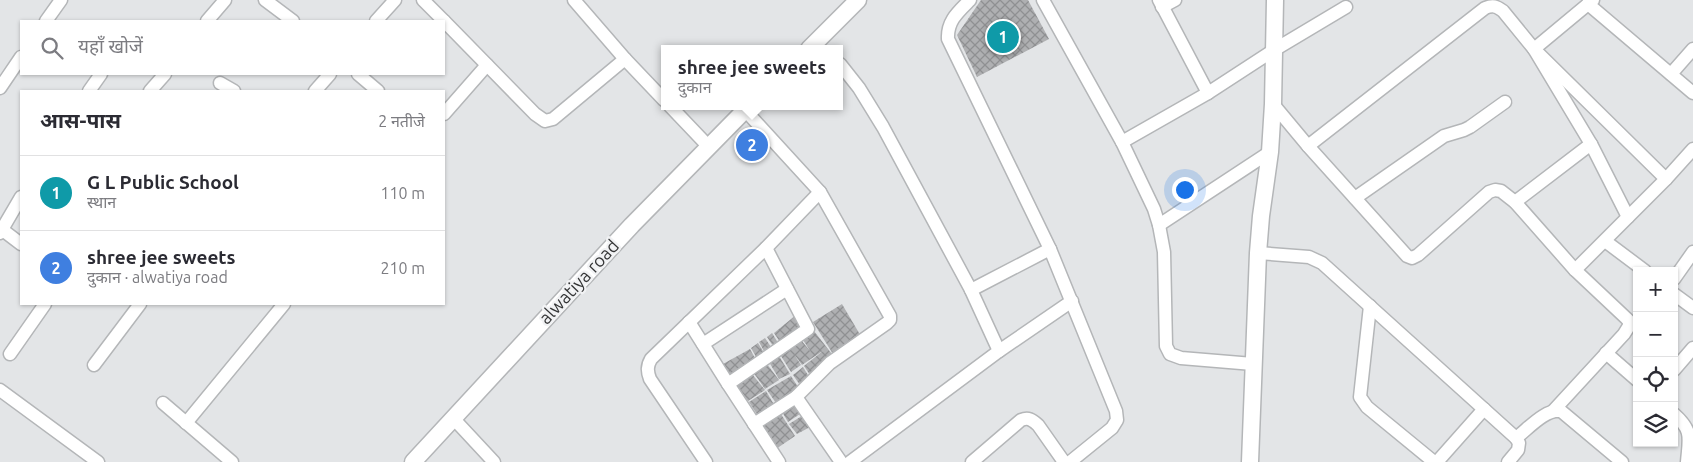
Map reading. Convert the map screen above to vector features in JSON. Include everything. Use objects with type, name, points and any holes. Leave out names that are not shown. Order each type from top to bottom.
[{"type":"street","points":[[47,20],[61,0]]},
{"type":"street","points":[[208,20],[225,0]]},
{"type":"street","points":[[266,0],[292,20]]},
{"type":"street","points":[[377,20],[395,0]]},
{"type":"street","points":[[422,0],[443,20]]},
{"type":"street","points":[[574,0],[661,97]]},
{"type":"street","points":[[819,45],[858,0]]},
{"type":"street","points":[[970,0],[950,21],[947,31],[948,39],[1050,249],[1116,411],[1117,420],[1107,433],[1070,462]]},
{"type":"street","points":[[1042,0],[1122,142],[1154,209],[1164,252],[1166,346],[1170,354],[1181,358],[1254,364]]},
{"type":"street","points":[[1175,0],[1160,4],[1208,93]]},
{"type":"street","points":[[1250,462],[1260,216],[1270,152],[1273,104],[1274,0]]},
{"type":"street","points":[[1534,50],[1590,2],[1693,93]]},
{"type":"street","points":[[1308,146],[1485,8],[1491,6],[1497,7],[1534,50],[1666,180]]},
{"type":"street","points":[[1122,142],[1208,93],[1274,50],[1346,7]]},
{"type":"street","points":[[445,22],[535,114],[545,121],[553,119],[625,59]]},
{"type":"street","points":[[1671,74],[1693,49]]},
{"type":"street","points":[[1534,50],[1591,144],[1628,217]]},
{"type":"street","points":[[0,88],[20,58]]},
{"type":"street","points":[[445,113],[487,65]]},
{"type":"street","points":[[843,68],[872,107],[971,290],[999,351]]},
{"type":"street","points":[[90,90],[99,75]]},
{"type":"street","points":[[151,90],[164,75]]},
{"type":"street","points":[[316,90],[329,75]]},
{"type":"street","points":[[359,75],[377,90]]},
{"type":"street","points":[[220,82],[232,90]]},
{"type":"street","points":[[1355,198],[1444,136],[1470,127],[1505,102]]},
{"type":"street","points":[[1273,104],[1403,252],[1412,258],[1418,255],[1489,192],[1495,190],[1515,202],[1575,270],[1633,323],[1554,410],[1547,413],[1516,438]]},
{"type":"street","points":[[674,110],[709,147]]},
{"type":"street","name":"alwatiya road","points":[[413,462],[632,225],[745,110]]},
{"type":"street","points":[[749,110],[820,192],[890,316],[890,320],[887,323],[830,363],[796,397],[754,424]]},
{"type":"street","points":[[1515,202],[1591,144]]},
{"type":"street","points":[[1575,270],[1666,180],[1693,149]]},
{"type":"street","points":[[1159,225],[1270,152]]},
{"type":"street","points":[[706,462],[650,379],[647,372],[648,364],[820,192]]},
{"type":"street","points":[[20,200],[1,230],[20,243]]},
{"type":"street","points":[[1606,241],[1640,267]]},
{"type":"street","points":[[728,384],[808,329],[766,248]]},
{"type":"street","points":[[971,290],[1050,249]]},
{"type":"street","points":[[1258,253],[1309,257],[1322,263],[1516,438],[1520,443],[1515,460]]},
{"type":"street","points":[[1678,274],[1692,257]]},
{"type":"street","points":[[703,344],[787,289]]},
{"type":"street","points":[[1678,297],[1693,308]]},
{"type":"street","points":[[850,462],[999,351],[1072,301]]},
{"type":"street","points":[[10,354],[44,305]]},
{"type":"street","points":[[94,365],[139,305]]},
{"type":"street","points":[[186,423],[283,305]]},
{"type":"street","points":[[1370,306],[1360,397],[1367,407],[1436,462],[1484,409]]},
{"type":"street","points":[[689,322],[780,462]]},
{"type":"street","points":[[1678,365],[1693,348]]},
{"type":"street","points":[[1606,353],[1633,377]]},
{"type":"street","points":[[0,390],[98,462]]},
{"type":"street","points":[[796,397],[841,462]]},
{"type":"street","points":[[163,402],[232,462]]},
{"type":"street","points":[[1554,410],[1561,411],[1622,462]]},
{"type":"street","points":[[1678,416],[1690,423],[1686,462]]},
{"type":"street","points":[[453,418],[494,462]]},
{"type":"street","points":[[972,462],[1021,420],[1027,418],[1033,420],[1038,425],[1064,462]]},
{"type":"building","points":[[981,0],[1028,0],[1049,39],[977,77],[957,35]]},
{"type":"building","points":[[842,304],[862,338],[833,354],[813,322]]},
{"type":"building","points":[[796,315],[805,329],[782,345],[774,333]]},
{"type":"building","points":[[814,331],[835,358],[812,378],[804,366],[824,350],[802,365],[794,354],[801,365],[791,372],[781,356],[801,340],[811,352],[803,340]]},
{"type":"building","points":[[772,333],[780,346],[775,349],[767,337]]},
{"type":"building","points":[[765,338],[773,350],[766,355],[759,342]]},
{"type":"building","points":[[758,343],[766,356],[758,360],[751,348]]},
{"type":"building","points":[[750,349],[757,362],[732,379],[723,364]]},
{"type":"building","points":[[779,356],[790,374],[779,379],[769,362]]},
{"type":"building","points":[[767,364],[779,380],[765,389],[753,372]]},
{"type":"building","points":[[803,367],[811,380],[802,388],[793,375]]},
{"type":"building","points":[[752,374],[765,390],[748,401],[736,384]]},
{"type":"building","points":[[791,376],[800,390],[778,406],[767,390]]},
{"type":"building","points":[[766,391],[776,408],[760,419],[749,402]]},
{"type":"building","points":[[795,400],[803,412],[788,422],[781,410]]},
{"type":"building","points":[[779,411],[795,436],[776,449],[759,424]]},
{"type":"building","points":[[805,414],[812,426],[797,434],[789,424]]},
{"type":"place","name":"G L Public School","points":[[1003,37]]},
{"type":"place","name":"shree jee sweets","points":[[752,145]]}]
